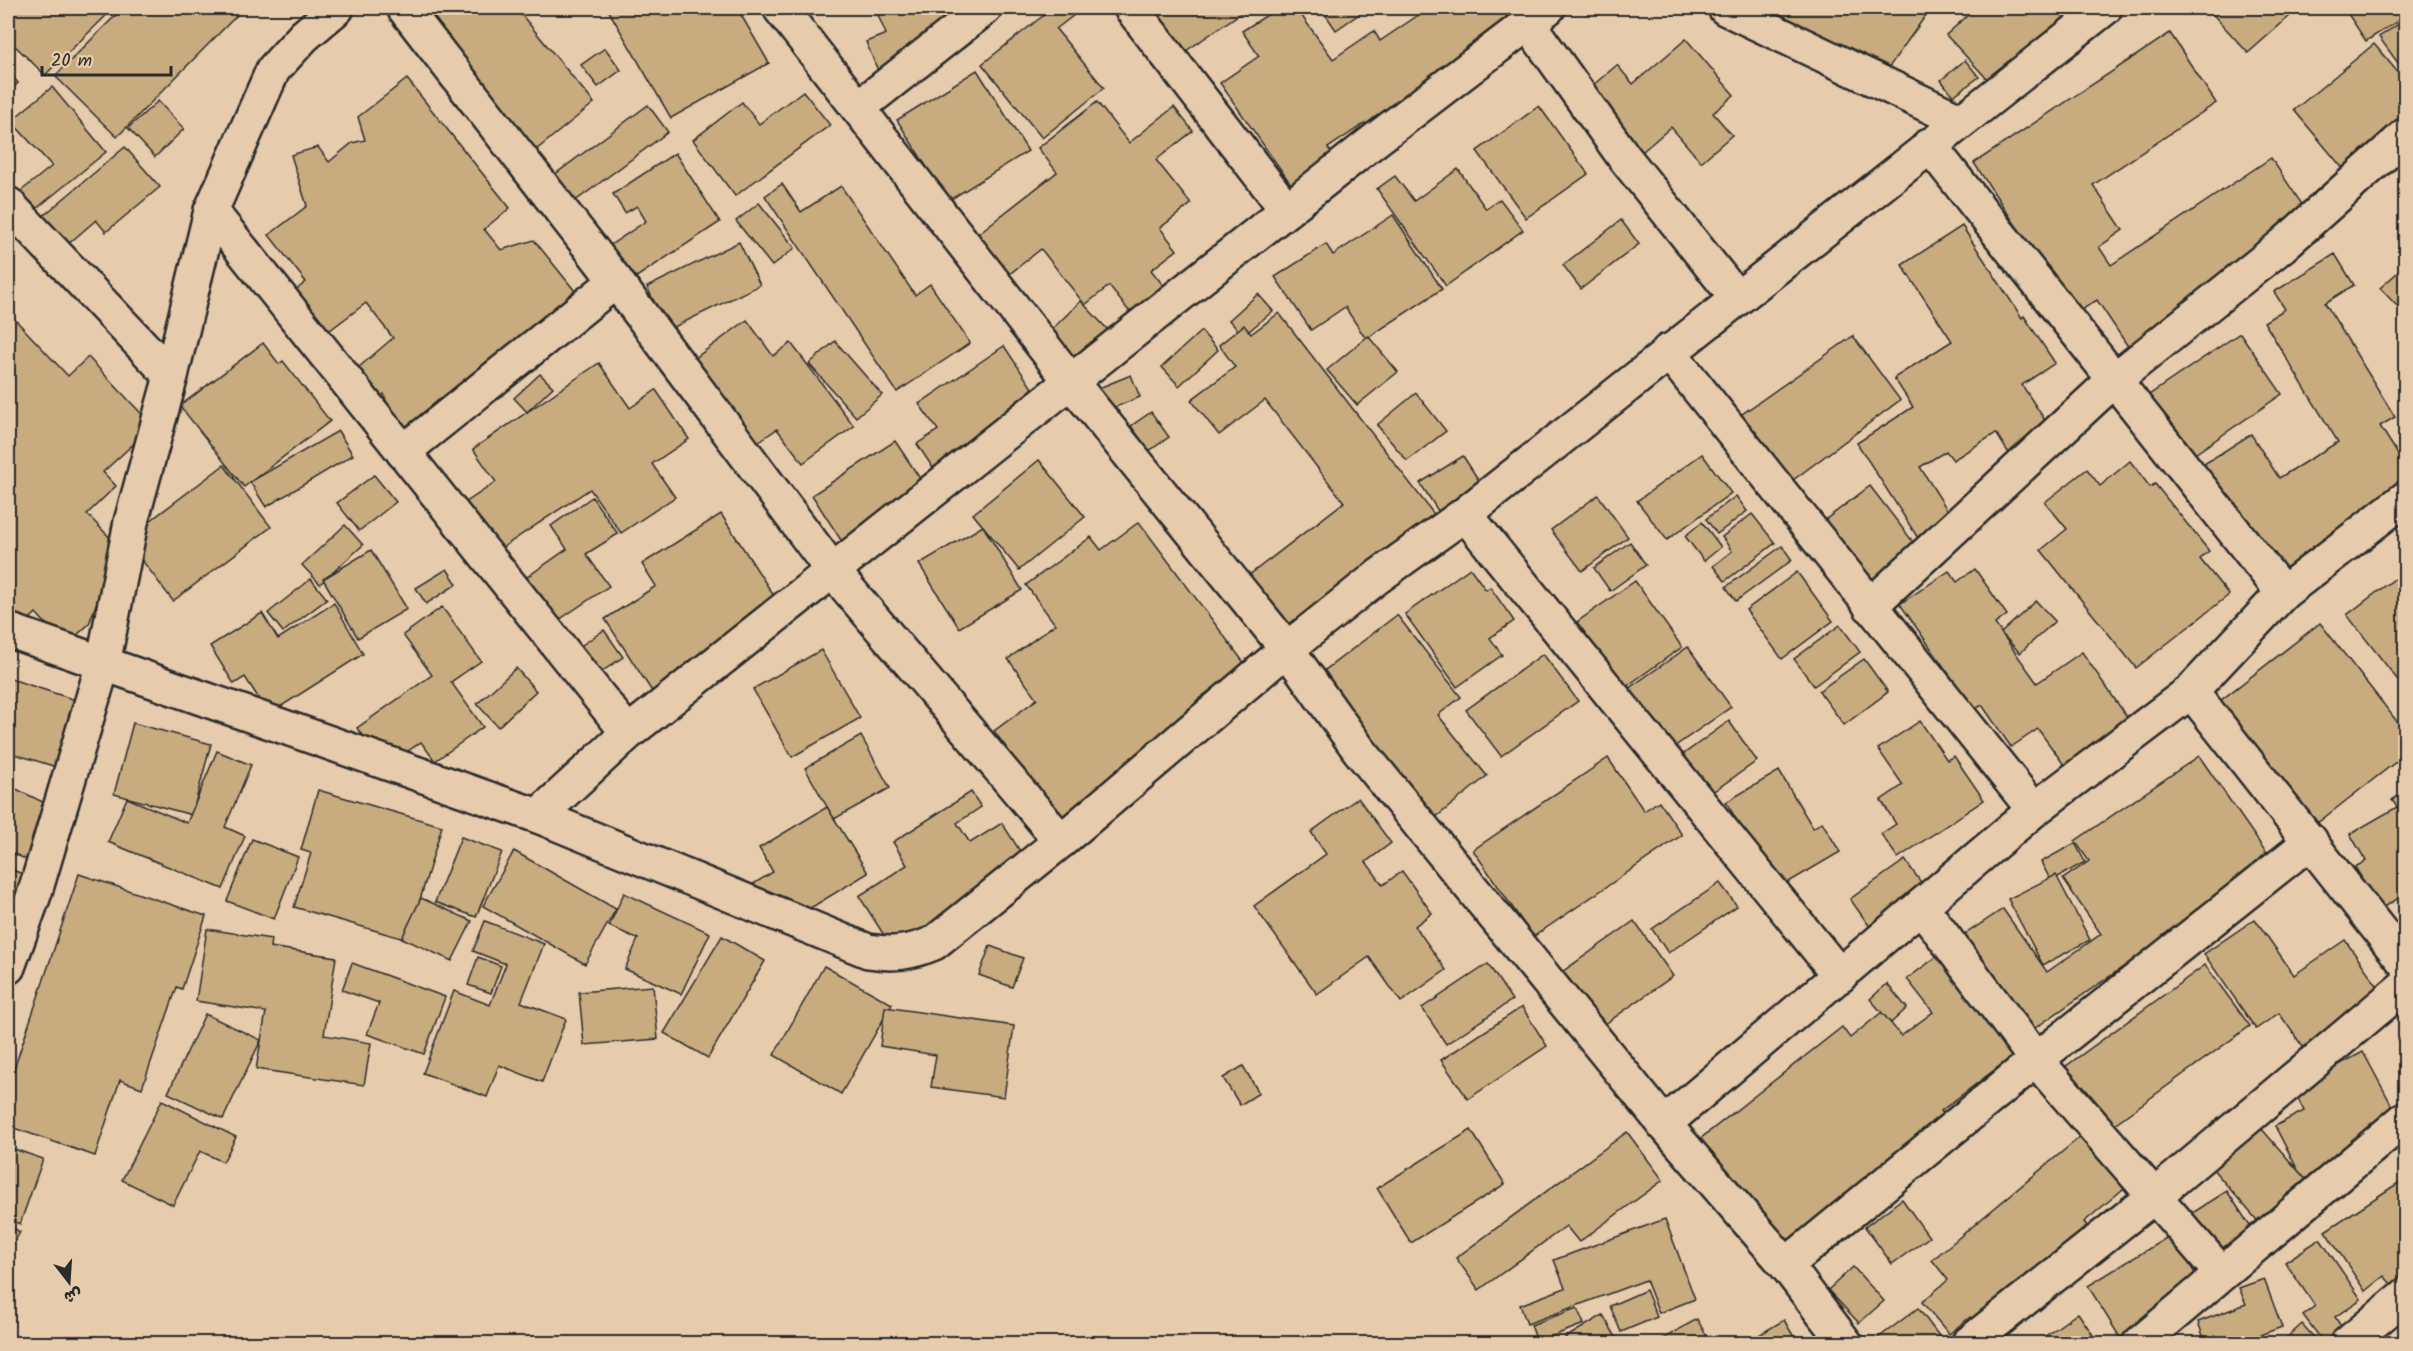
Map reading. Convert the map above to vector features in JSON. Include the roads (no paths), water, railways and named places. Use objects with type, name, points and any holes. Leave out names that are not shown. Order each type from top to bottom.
[{"type":"street","points":[[8,968],[35,892],[103,664],[131,522],[171,376],[212,211],[273,70],[304,36],[337,8]]},
{"type":"street","points":[[404,8],[616,281],[832,570],[1061,841]]},
{"type":"street","points":[[780,8],[1072,383],[1287,649],[1359,750],[1664,1124],[1786,1265],[1846,1344]]},
{"type":"street","points":[[858,108],[985,8]]},
{"type":"street","points":[[1131,8],[1287,210]]},
{"type":"street","points":[[1725,8],[1961,121]]},
{"type":"street","points":[[8,630],[538,816],[868,951],[893,955],[914,952],[934,943],[1061,841],[1287,649],[1376,578],[1465,513],[2105,8]]},
{"type":"street","points":[[538,816],[628,733],[1072,383],[1287,210],[1538,15],[1624,157],[1737,297]]},
{"type":"street","points":[[1870,606],[2114,381],[2283,245],[2406,135]]},
{"type":"street","points":[[1929,146],[2283,593]]},
{"type":"street","points":[[8,204],[171,376]]},
{"type":"street","points":[[212,211],[628,733]]},
{"type":"street","points":[[403,452],[616,281]]},
{"type":"street","points":[[1668,351],[2034,810]]},
{"type":"street","points":[[1664,1124],[2034,810],[2191,691],[2283,593],[2406,498]]},
{"type":"street","points":[[1465,513],[1840,976]]},
{"type":"street","points":[[2191,691],[2406,964]]},
{"type":"street","points":[[1786,1265],[2036,1059],[2311,841]]},
{"type":"street","points":[[1921,906],[2036,1059],[2153,1197],[2222,1274]]},
{"type":"street","points":[[1968,1344],[2153,1197],[2406,985]]},
{"type":"street","points":[[2139,1344],[2406,1118]]},
{"type":"street","points":[[2347,1344],[2406,1295]]}]
